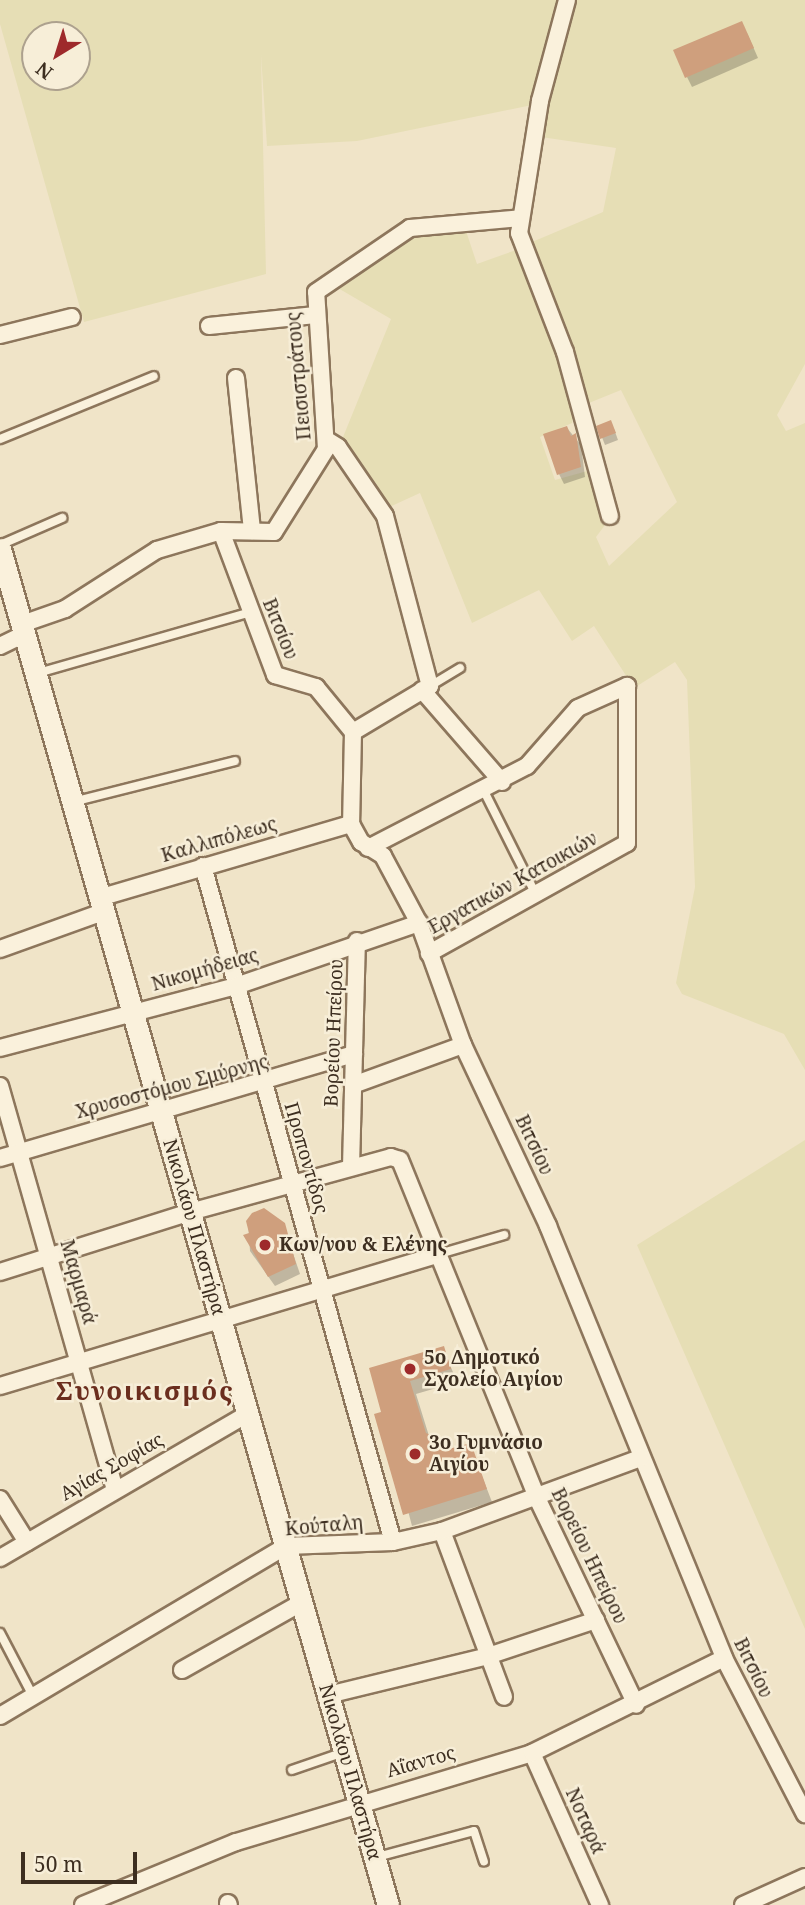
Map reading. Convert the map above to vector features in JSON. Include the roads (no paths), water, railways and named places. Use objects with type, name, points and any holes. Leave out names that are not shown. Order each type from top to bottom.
[{"type":"main road","name":"Νικολάου Πλαστήρα","points":[[0,547],[388,1905]]},
{"type":"street","points":[[567,0],[540,102],[521,218],[521,243],[565,352],[610,516]]},
{"type":"street","name":"Πεισιστράτους","points":[[0,646],[23,629],[65,609],[157,550],[221,531],[274,531],[327,440],[315,315],[316,292],[410,228],[521,218]]},
{"type":"street","points":[[209,326],[315,315]]},
{"type":"street","points":[[0,335],[72,317]]},
{"type":"street","points":[[236,378],[251,531]]},
{"type":"street","points":[[327,440],[338,447],[385,516],[426,688],[502,782],[368,848]]},
{"type":"street","name":"Βιτσίου","points":[[221,531],[275,675],[316,687],[353,732]]},
{"type":"street","name":"Εργατικών Κατοικιών","points":[[429,953],[627,843],[627,686],[578,708],[527,766],[502,782]]},
{"type":"street","points":[[351,824],[353,732],[426,688]]},
{"type":"street","name":"Βιτσίου","points":[[351,824],[368,848],[383,856],[419,923],[463,1045],[548,1226],[640,1458],[724,1658],[805,1814]]},
{"type":"street","name":"Καλλιπόλεως","points":[[0,949],[101,905],[203,866],[351,824]]},
{"type":"street","name":"Προποντίδος","points":[[203,866],[393,1542]]},
{"type":"street","name":"Νικομήδειας","points":[[0,1048],[236,986],[357,941],[419,923]]},
{"type":"street","name":"Βορείου Ηπείρου","points":[[357,941],[351,1167],[391,1157],[404,1166],[538,1500],[636,1705]]},
{"type":"street","points":[[354,1085],[463,1045]]},
{"type":"street","name":"Χρυσοστόμου Σμύρνης","points":[[0,1158],[160,1109],[264,1085],[354,1054]]},
{"type":"street","name":"Μαρμαρά","points":[[0,1086],[115,1489]]},
{"type":"street","points":[[0,1272],[190,1212],[351,1167]]},
{"type":"street","points":[[0,1386],[79,1363],[219,1316],[439,1254]]},
{"type":"street","name":"Αγίας Σοφίας","points":[[0,1558],[247,1414]]},
{"type":"street","name":"Κούταλη","points":[[0,1716],[286,1546],[393,1542],[442,1531],[538,1500],[640,1458]]},
{"type":"street","points":[[0,1499],[27,1542]]},
{"type":"street","points":[[442,1531],[504,1697]]},
{"type":"street","points":[[182,1670],[301,1603]]},
{"type":"street","points":[[328,1695],[488,1656],[596,1620]]},
{"type":"street","name":"Αΐαντος","points":[[83,1905],[236,1842],[358,1801],[532,1753],[636,1705],[724,1658]]},
{"type":"street","name":"Νοταρά","points":[[532,1753],[600,1905]]},
{"type":"street","points":[[750,1903],[805,1877]]},
{"type":"lane","points":[[0,439],[154,376]]},
{"type":"lane","points":[[0,547],[62,518]]},
{"type":"lane","points":[[36,673],[251,612]]},
{"type":"lane","points":[[426,688],[460,668]]},
{"type":"lane","points":[[73,802],[234,761]]},
{"type":"lane","points":[[484,791],[536,895]]},
{"type":"lane","points":[[439,1254],[504,1235]]},
{"type":"lane","points":[[0,1633],[33,1696]]},
{"type":"lane","points":[[292,1770],[344,1752]]},
{"type":"lane","points":[[374,1858],[474,1831],[484,1861]]},
{"type":"place","name":"Κων/νου & Ελένης","points":[[265,1245]]},
{"type":"place","name":"5ο Δημοτικό Σχολείο Αιγίου","points":[[410,1369]]},
{"type":"place","name":"3ο Γυμνάσιο Αιγίου","points":[[415,1454]]},
{"type":"district","name":"Συνοικισμός","points":[[145,1391]]}]
